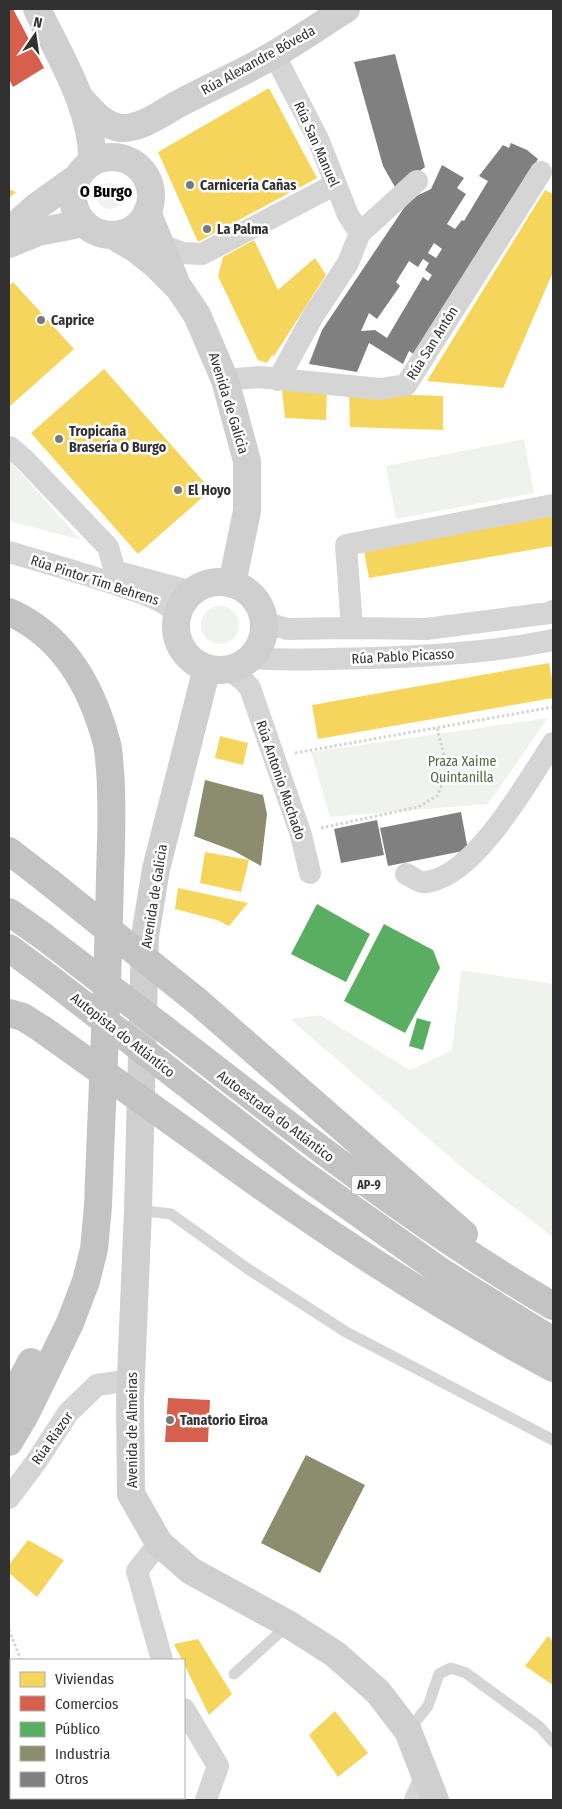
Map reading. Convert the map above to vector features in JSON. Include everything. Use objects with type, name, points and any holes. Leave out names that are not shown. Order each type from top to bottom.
[{"type":"highway","points":[[9,612],[20,617],[48,636],[75,668],[94,702],[108,746],[112,791],[98,1206],[94,1249],[86,1282],[70,1323],[25,1415],[9,1442]]},
{"type":"highway","points":[[9,631],[28,642],[52,664],[72,695],[86,730],[94,769],[94,838],[83,1180],[79,1226],[71,1268],[55,1316],[9,1404]]},
{"type":"highway","points":[[9,851],[197,1001],[462,1232],[497,1274]]},
{"type":"highway","name":"Autoestrada do Atlántico","points":[[9,912],[43,936],[305,1139],[428,1228],[497,1274],[553,1306]]},
{"type":"highway","name":"Autopista do Atlántico","points":[[9,948],[299,1171],[440,1271],[553,1341]]},
{"type":"highway","points":[[9,1012],[22,1017],[42,1029],[256,1183],[374,1262],[486,1332],[553,1368]]},
{"type":"main road","points":[[37,9],[79,98],[93,146],[85,170],[74,188],[73,200],[77,213],[84,223],[92,229],[112,235],[136,249],[179,288]]},
{"type":"main road","name":"Rúa Alexandre Bóveda","points":[[79,98],[97,118],[111,125],[122,128],[150,120],[274,54],[346,9]]},
{"type":"main road","points":[[112,235],[133,229],[141,222],[147,212],[151,200],[150,186],[144,174],[141,158],[144,145],[153,126],[169,109]]},
{"type":"main road","points":[[9,231],[36,208],[103,158],[120,158],[136,166],[144,174]]},
{"type":"main road","points":[[147,212],[179,288]]},
{"type":"main road","points":[[9,244],[38,232],[84,223]]},
{"type":"main road","name":"Avenida de Galicia","points":[[179,288],[197,315],[224,380],[247,461],[247,510],[232,584]]},
{"type":"main road","points":[[238,664],[198,665],[188,656],[180,645],[176,632],[181,606],[193,592],[201,587],[215,582],[232,584],[242,588],[254,597],[261,609],[264,622]]},
{"type":"main road","name":"Avenida de Galicia","points":[[139,1130],[145,936],[156,870],[238,664],[258,650],[263,636],[264,622]]},
{"type":"main road","name":"Avenida de Almeiras","points":[[139,1130],[138,1210],[131,1380],[131,1494],[159,1543],[191,1571],[288,1624],[335,1654],[378,1692],[408,1731],[435,1800]]},
{"type":"street","name":"Rúa San Manuel","points":[[274,54],[318,139],[348,215],[360,233]]},
{"type":"street","name":"Rúa San Antón","points":[[224,380],[259,377],[380,388],[406,385],[541,172]]},
{"type":"street","points":[[278,380],[313,316],[348,263],[360,233],[417,181]]},
{"type":"street","points":[[161,245],[183,253],[202,254],[336,184]]},
{"type":"street","name":"Rúa Pintor Tim Behrens","points":[[9,448],[24,459],[108,546],[115,571],[193,592]]},
{"type":"street","points":[[352,628],[346,546],[553,505]]},
{"type":"street","name":"Rúa Pintor Tim Behrens","points":[[9,552],[93,576],[156,598],[172,607],[178,615]]},
{"type":"street","name":"Rúa Pablo Picasso","points":[[264,622],[287,629],[426,629],[552,614]]},
{"type":"street","name":"Rúa Pablo Picasso","points":[[238,664],[430,656],[524,646],[553,640]]},
{"type":"street","points":[[238,664],[259,666],[252,675],[250,688],[242,679],[238,664]]},
{"type":"street","name":"Rúa Antonio Machado","points":[[250,688],[301,835],[310,873]]},
{"type":"street","points":[[406,874],[423,882],[438,879],[462,866],[488,838],[553,743]]},
{"type":"street","name":"Rúa Riazor","points":[[9,1498],[36,1462],[68,1413],[98,1385],[131,1380]]},
{"type":"street","points":[[159,1543],[137,1571],[162,1659]]},
{"type":"street","points":[[185,1711],[218,1766],[206,1800]]},
{"type":"street","points":[[415,1800],[426,1775]]},
{"type":"lane","points":[[138,1210],[171,1214],[248,1269],[346,1332],[553,1440]]},
{"type":"lane","points":[[234,1674],[288,1624]]},
{"type":"lane","points":[[408,1731],[428,1706],[439,1674],[451,1668],[466,1672],[540,1727],[553,1742]]},
{"type":"path","points":[[273,757],[553,707]]},
{"type":"path","points":[[301,835],[329,825],[418,807],[437,796],[448,771],[437,728]]},
{"type":"path","points":[[9,1630],[21,1659]]},
{"type":"green space","points":[[110,183],[120,186],[123,196],[120,206],[110,209],[100,206],[97,196],[100,186]]},
{"type":"green space","points":[[524,439],[534,493],[396,519],[386,466]]},
{"type":"green space","points":[[9,460],[81,540],[9,521]]},
{"type":"green space","points":[[220,606],[234,611],[239,625],[234,639],[220,644],[206,639],[201,625],[206,611]]},
{"type":"green space","name":"Praza Xaime Quintanilla","points":[[548,718],[488,804],[330,817],[311,752]]},
{"type":"green space","points":[[461,970],[553,984],[553,1237],[466,1171],[290,1019],[320,1015],[410,1070],[452,1050]]},
{"type":"building: Viviendas","points":[[269,88],[317,178],[198,242],[158,152]]},
{"type":"building: Viviendas","points":[[9,189],[16,192],[9,198]]},
{"type":"building: Viviendas","points":[[545,190],[553,194],[553,272],[503,388],[427,381]]},
{"type":"building: Viviendas","points":[[254,240],[278,290],[315,258],[326,275],[274,356],[272,355],[267,363],[258,360],[218,276],[223,257]]},
{"type":"building: Viviendas","points":[[13,282],[74,349],[9,407],[9,286]]},
{"type":"building: Viviendas","points":[[104,369],[211,490],[138,554],[31,433]]},
{"type":"building: Viviendas","points":[[282,390],[327,392],[326,420],[285,418]]},
{"type":"building: Viviendas","points":[[349,393],[443,396],[443,430],[350,427]]},
{"type":"building: Viviendas","points":[[553,512],[553,546],[369,578],[363,545]]},
{"type":"building: Viviendas","points":[[549,663],[553,698],[318,739],[312,705]]},
{"type":"building: Viviendas","points":[[220,736],[248,743],[243,765],[215,758]]},
{"type":"building: Viviendas","points":[[205,852],[249,860],[241,892],[200,883]]},
{"type":"building: Viviendas","points":[[178,888],[248,903],[229,926],[217,920],[175,909]]},
{"type":"building: Viviendas","points":[[28,1540],[64,1560],[37,1597],[9,1573],[9,1565]]},
{"type":"building: Viviendas","points":[[548,1636],[553,1641],[553,1685],[525,1666]]},
{"type":"building: Viviendas","points":[[198,1639],[232,1694],[209,1715],[185,1666],[185,1659],[182,1659],[174,1644]]},
{"type":"building: Viviendas","points":[[335,1711],[368,1753],[338,1777],[309,1735]]},
{"type":"building: Comercios","points":[[9,9],[13,9],[44,68],[13,87],[9,79]]},
{"type":"building: Comercios","points":[[168,1398],[210,1400],[208,1442],[165,1442]]},
{"type":"building: Público","points":[[317,904],[370,934],[346,982],[291,954]]},
{"type":"building: Público","points":[[384,924],[433,950],[440,968],[405,1033],[344,1001]]},
{"type":"building: Público","points":[[417,1018],[431,1022],[423,1050],[409,1046]]},
{"type":"building: Industria","points":[[205,780],[263,795],[267,814],[261,866],[234,851],[194,836]]},
{"type":"building: Industria","points":[[306,1455],[365,1485],[320,1573],[261,1543]]},
{"type":"building: Otros","points":[[395,54],[425,167],[396,189],[383,166],[354,62]]},
{"type":"building: Otros","points":[[511,143],[527,150],[538,159],[415,355],[409,351],[403,364],[369,343],[357,372],[309,364],[322,330],[410,199],[431,189],[442,165],[464,178],[457,188],[466,194],[447,224],[455,229],[462,220],[464,221],[488,181],[479,176],[503,145],[509,148]],"holes":[[[434,243],[442,249],[436,258],[428,253]],[[423,259],[429,263],[425,270],[432,275],[428,281],[423,277],[387,338],[375,330],[361,331],[369,313],[377,319],[400,286],[396,282],[409,261],[418,267]]]},
{"type":"building: Otros","points":[[461,812],[468,850],[388,866],[380,828]]},
{"type":"building: Otros","points":[[377,820],[384,855],[341,863],[334,829]]},
{"type":"place","name":"Carnicería Cañas","points":[[190,185]]},
{"type":"place","name":"La Palma","points":[[207,229]]},
{"type":"place","name":"Caprice","points":[[41,320]]},
{"type":"place","name":"Tropicaña Brasería O Burgo","points":[[59,439]]},
{"type":"place","name":"El Hoyo","points":[[178,490]]},
{"type":"place","name":"Tanatorio Eiroa","points":[[170,1420]]},
{"type":"district","name":"O Burgo","points":[[106,191]]}]
